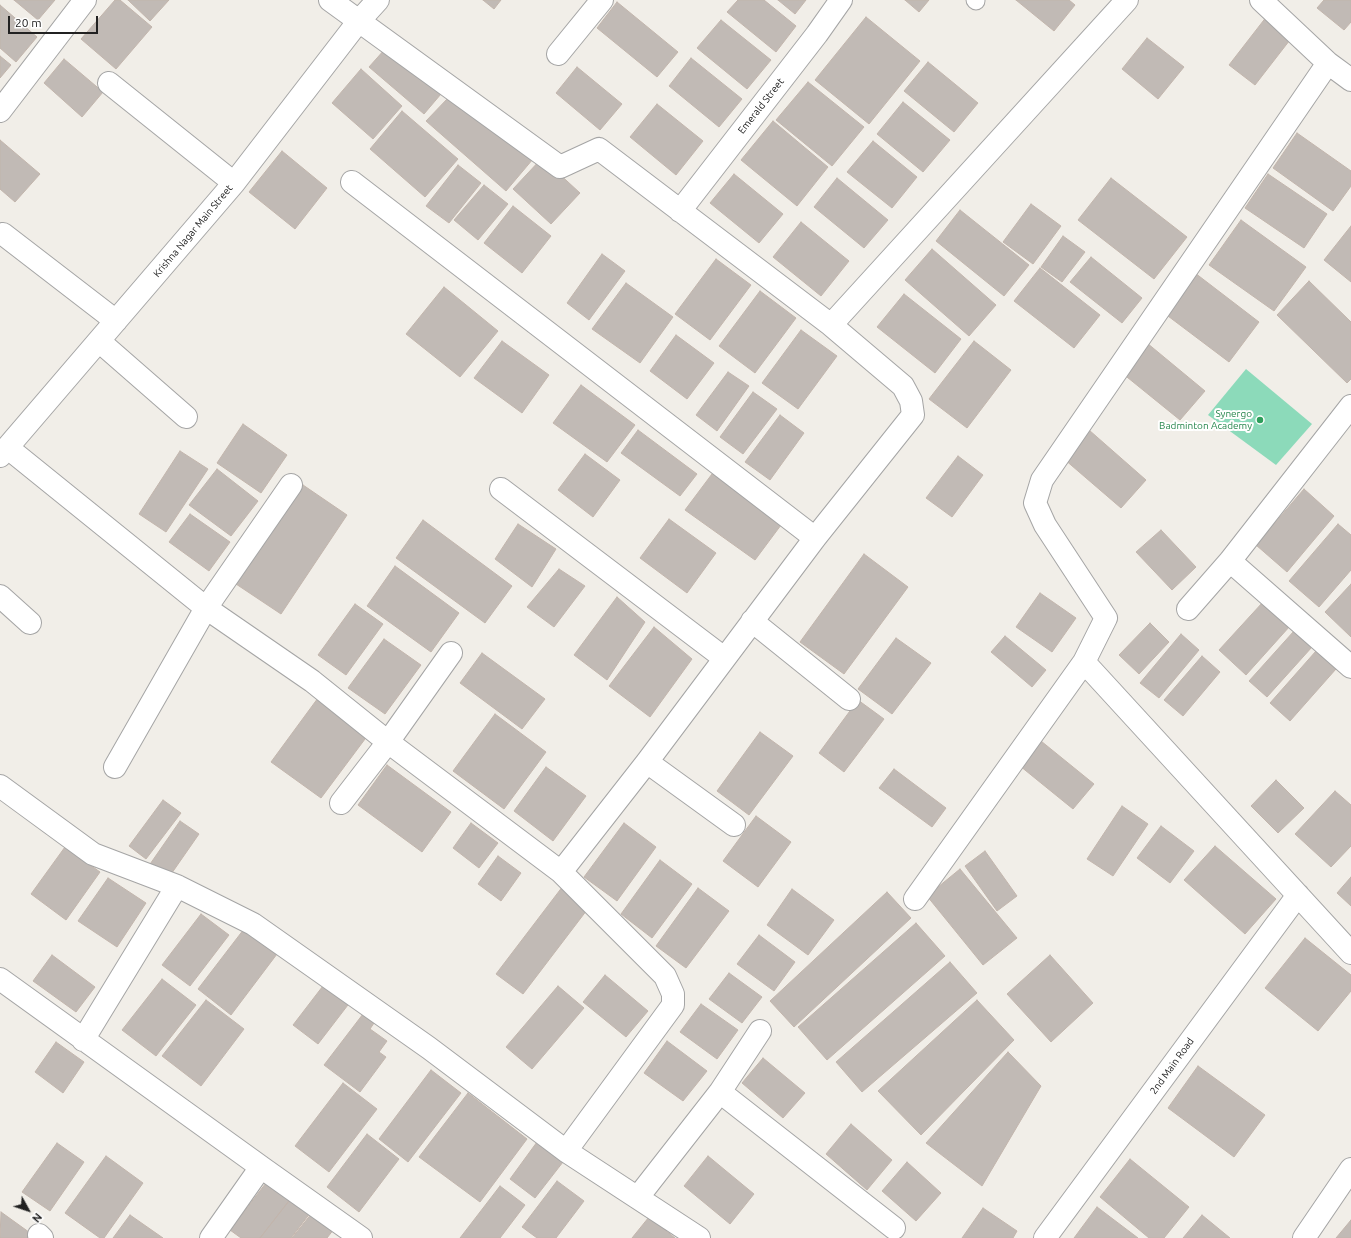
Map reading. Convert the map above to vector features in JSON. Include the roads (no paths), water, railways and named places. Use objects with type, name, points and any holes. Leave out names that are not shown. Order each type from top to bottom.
[{"type":"street","points":[[0,110],[85,0]]},
{"type":"street","points":[[330,0],[358,22],[560,167],[599,149],[831,325],[903,386],[911,401],[913,415],[815,538],[647,762],[561,872]]},
{"type":"street","name":"Krishna Nagar Main Street","points":[[4,452],[234,183],[358,22],[378,0]]},
{"type":"street","points":[[558,54],[602,0]]},
{"type":"street","name":"Emerald Street","points":[[680,211],[817,34],[841,0]]},
{"type":"street","points":[[831,325],[1127,0]]},
{"type":"street","points":[[1261,0],[1328,63],[1351,80]]},
{"type":"street","points":[[915,900],[1084,662],[1106,618],[1045,525],[1035,503],[1042,480],[1328,63]]},
{"type":"street","points":[[109,83],[234,183]]},
{"type":"street","points":[[352,182],[815,538]]},
{"type":"street","points":[[2,234],[116,321]]},
{"type":"street","points":[[99,341],[186,417]]},
{"type":"street","points":[[1188,609],[1230,561],[1350,408]]},
{"type":"street","points":[[4,452],[206,608],[312,681],[388,742],[561,872],[665,976],[673,994],[673,1005],[566,1151]]},
{"type":"street","points":[[115,767],[206,608],[291,485]]},
{"type":"street","points":[[501,489],[724,658]]},
{"type":"street","points":[[1230,561],[1351,667]]},
{"type":"street","points":[[0,596],[30,623]]},
{"type":"street","points":[[752,621],[849,699]]},
{"type":"street","points":[[341,803],[388,742],[451,653]]},
{"type":"street","points":[[1084,662],[1351,953]]},
{"type":"street","points":[[647,762],[734,825]]},
{"type":"street","points":[[0,786],[93,854],[177,886],[253,924],[429,1048],[566,1151],[699,1238]]},
{"type":"street","points":[[83,1040],[177,886]]},
{"type":"street","name":"2nd Main Road","points":[[1046,1238],[1298,895]]},
{"type":"street","points":[[0,979],[361,1238]]},
{"type":"street","points":[[638,1197],[720,1092],[760,1032]]},
{"type":"street","points":[[720,1092],[894,1228]]},
{"type":"street","points":[[211,1238],[261,1167]]},
{"type":"street","points":[[1304,1238],[1351,1169]]},
{"type":"place","name":"Synergo Badminton Academy","points":[[1260,420]]}]
